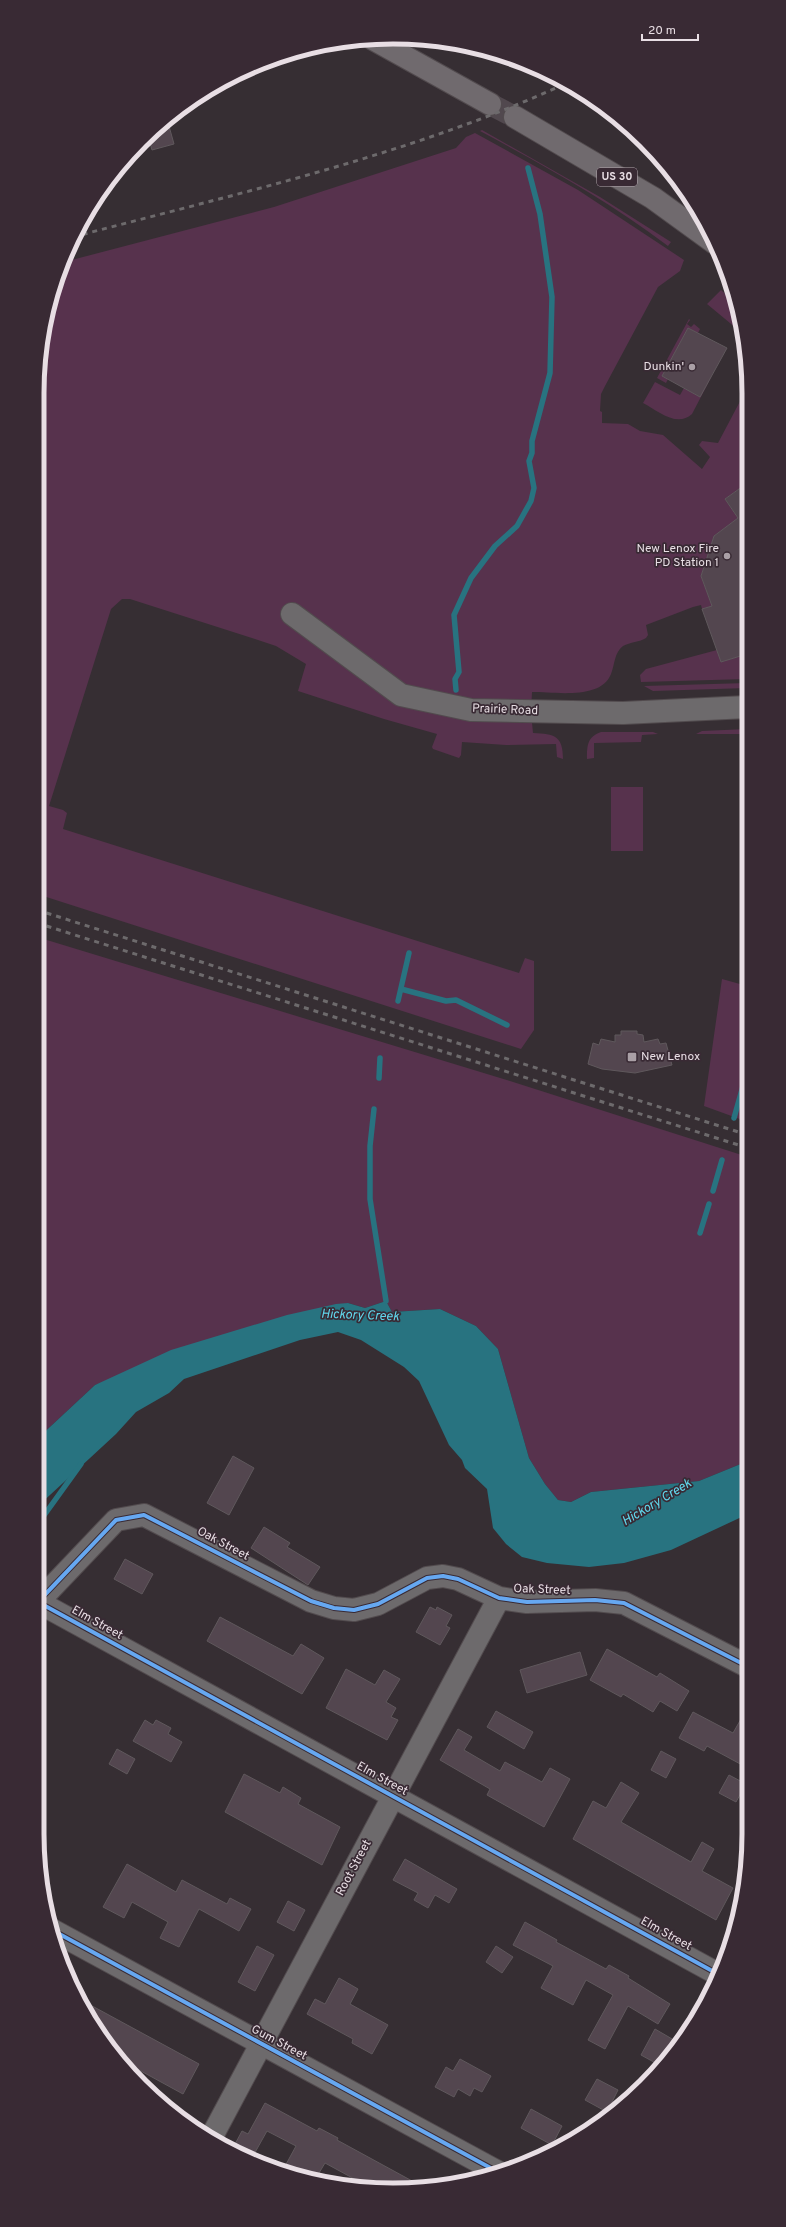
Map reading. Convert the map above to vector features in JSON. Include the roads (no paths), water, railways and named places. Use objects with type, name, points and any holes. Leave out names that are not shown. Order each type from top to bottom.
[{"type":"main road","points":[[383,44],[490,104]]},
{"type":"main road","name":"US 30","points":[[515,117],[653,198],[704,236]]},
{"type":"street","name":"Prairie Road","points":[[292,614],[401,695],[471,710],[623,712],[742,707]]},
{"type":"street","name":"Oak Street","points":[[44,1596],[116,1520],[144,1515],[311,1601],[334,1608],[354,1610],[378,1604],[427,1578],[443,1576],[458,1579],[499,1598],[527,1602],[595,1600],[624,1603],[742,1662]]},
{"type":"street","name":"Root Street","points":[[214,2133],[392,1796],[499,1598]]},
{"type":"street","name":"Elm Street","points":[[44,1607],[713,1972]]},
{"type":"street","name":"Gum Street","points":[[59,1934],[491,2168]]},
{"type":"water","points":[[386,1301],[392,1312],[440,1309],[476,1326],[498,1349],[529,1458],[545,1484],[558,1500],[571,1502],[591,1492],[699,1481],[742,1463],[742,1517],[671,1550],[624,1563],[589,1567],[547,1563],[522,1557],[506,1544],[493,1528],[487,1489],[465,1468],[462,1460],[449,1445],[419,1381],[404,1367],[361,1340],[338,1332],[300,1340],[184,1379],[169,1393],[136,1412],[116,1434],[44,1501],[44,1432],[95,1385],[171,1350],[287,1315],[336,1304],[348,1303],[365,1308]]},
{"type":"waterway","points":[[456,690],[455,679],[459,672],[454,615],[471,578],[495,546],[517,526],[531,501],[534,488],[529,461],[532,453],[532,441],[550,373],[552,297],[540,214],[528,168]]},
{"type":"waterway","points":[[398,1001],[409,953]]},
{"type":"waterway","points":[[401,989],[446,1001],[456,1000],[507,1025]]},
{"type":"waterway","points":[[379,1078],[380,1058]]},
{"type":"waterway","points":[[734,1118],[742,1090]]},
{"type":"waterway","points":[[374,1109],[370,1146],[370,1199],[386,1301]]},
{"type":"waterway","points":[[713,1191],[722,1160]]},
{"type":"waterway","points":[[700,1233],[709,1204]]},
{"type":"waterway","name":"Hickory Creek","points":[[44,1515],[81,1464]]},
{"type":"tunnel","points":[[490,104],[515,117]]},
{"type":"railway","points":[[82,235],[261,188],[385,152],[508,108],[559,86]]},
{"type":"railway","points":[[44,912],[742,1133]]},
{"type":"railway","points":[[44,925],[742,1146]]},
{"type":"place","name":"Dunkin'","points":[[692,367]]},
{"type":"place","name":"New Lenox Fire PD Station 1","points":[[727,556]]},
{"type":"place","name":"New Lenox","points":[[632,1057]]}]
